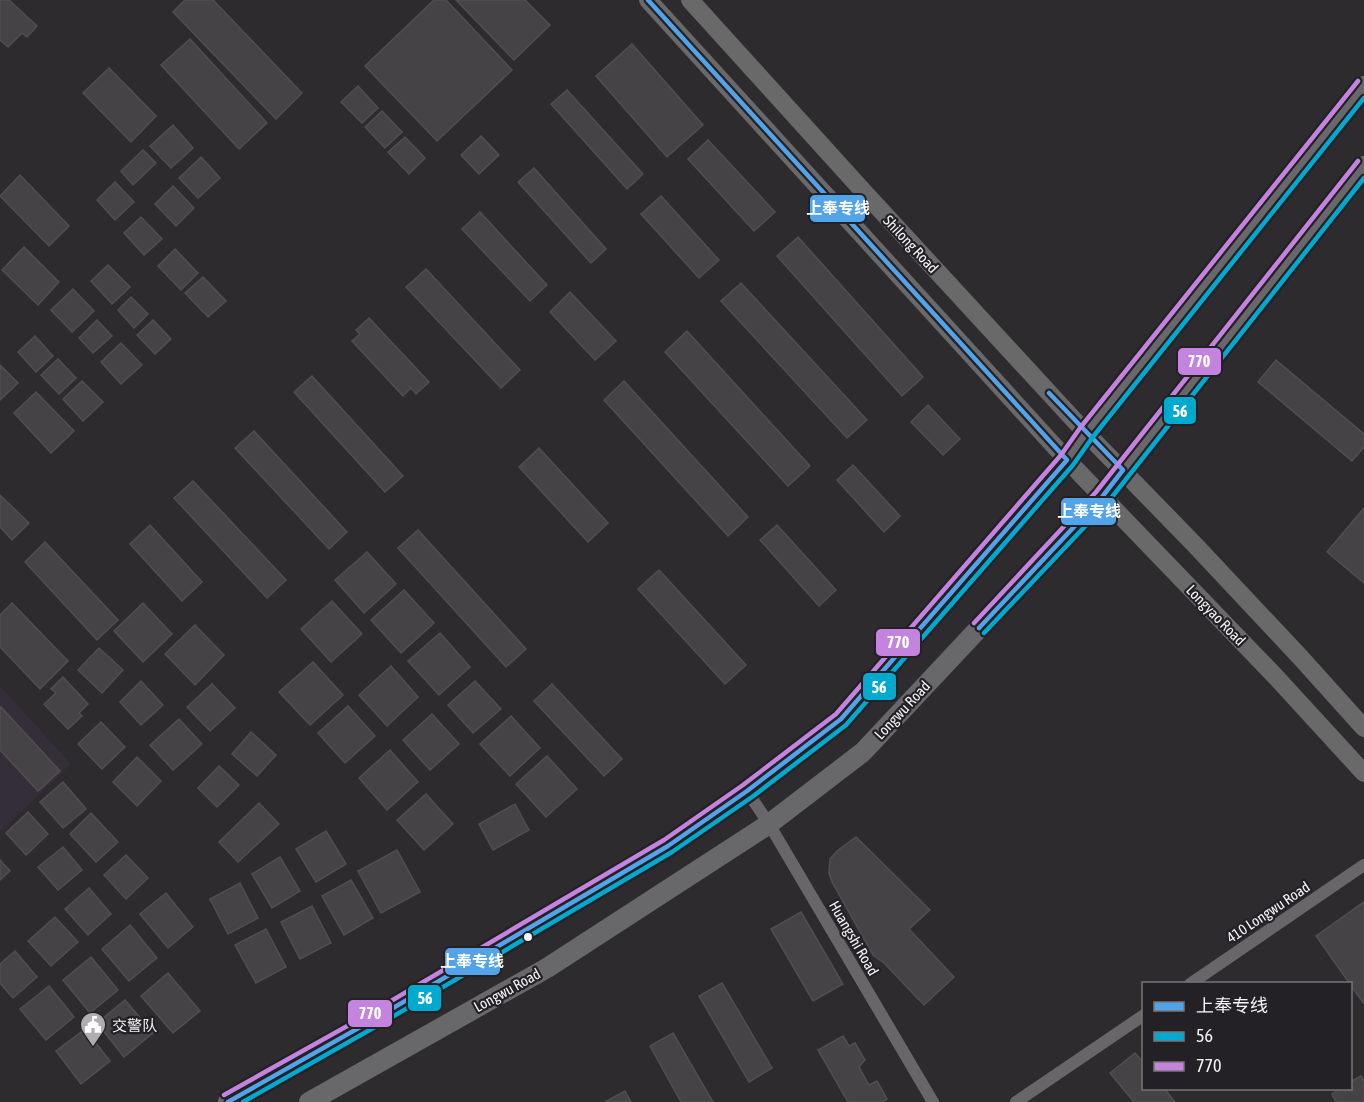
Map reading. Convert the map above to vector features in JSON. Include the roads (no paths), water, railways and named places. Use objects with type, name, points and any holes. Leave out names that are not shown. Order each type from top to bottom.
[{"type":"main road","name":"Shilong Road","points":[[690,0],[1086,433]]},
{"type":"main road","name":"Shilong Road","points":[[650,1],[1067,460]]},
{"type":"main road","points":[[228,1102],[348,1035],[668,846],[747,791],[841,719],[1067,460],[1086,433],[1364,86]]},
{"type":"main road","name":"Longwu Road","points":[[309,1102],[547,968],[769,824],[863,752],[1102,497],[1364,165]]},
{"type":"main road","points":[[1086,433],[1124,470],[1293,649],[1364,728]]},
{"type":"main road","name":"Longyao Road","points":[[1067,460],[1275,676],[1364,773]]},
{"type":"street","name":"Huangshi Road","points":[[747,791],[769,824],[933,1102]]},
{"type":"street","name":"410 Longwu Road","points":[[1193,982],[1364,865]]},
{"type":"street","points":[[1016,1102],[1142,1016]]},
{"type":"place","name":"交警队","points":[[93,1048]]}]
